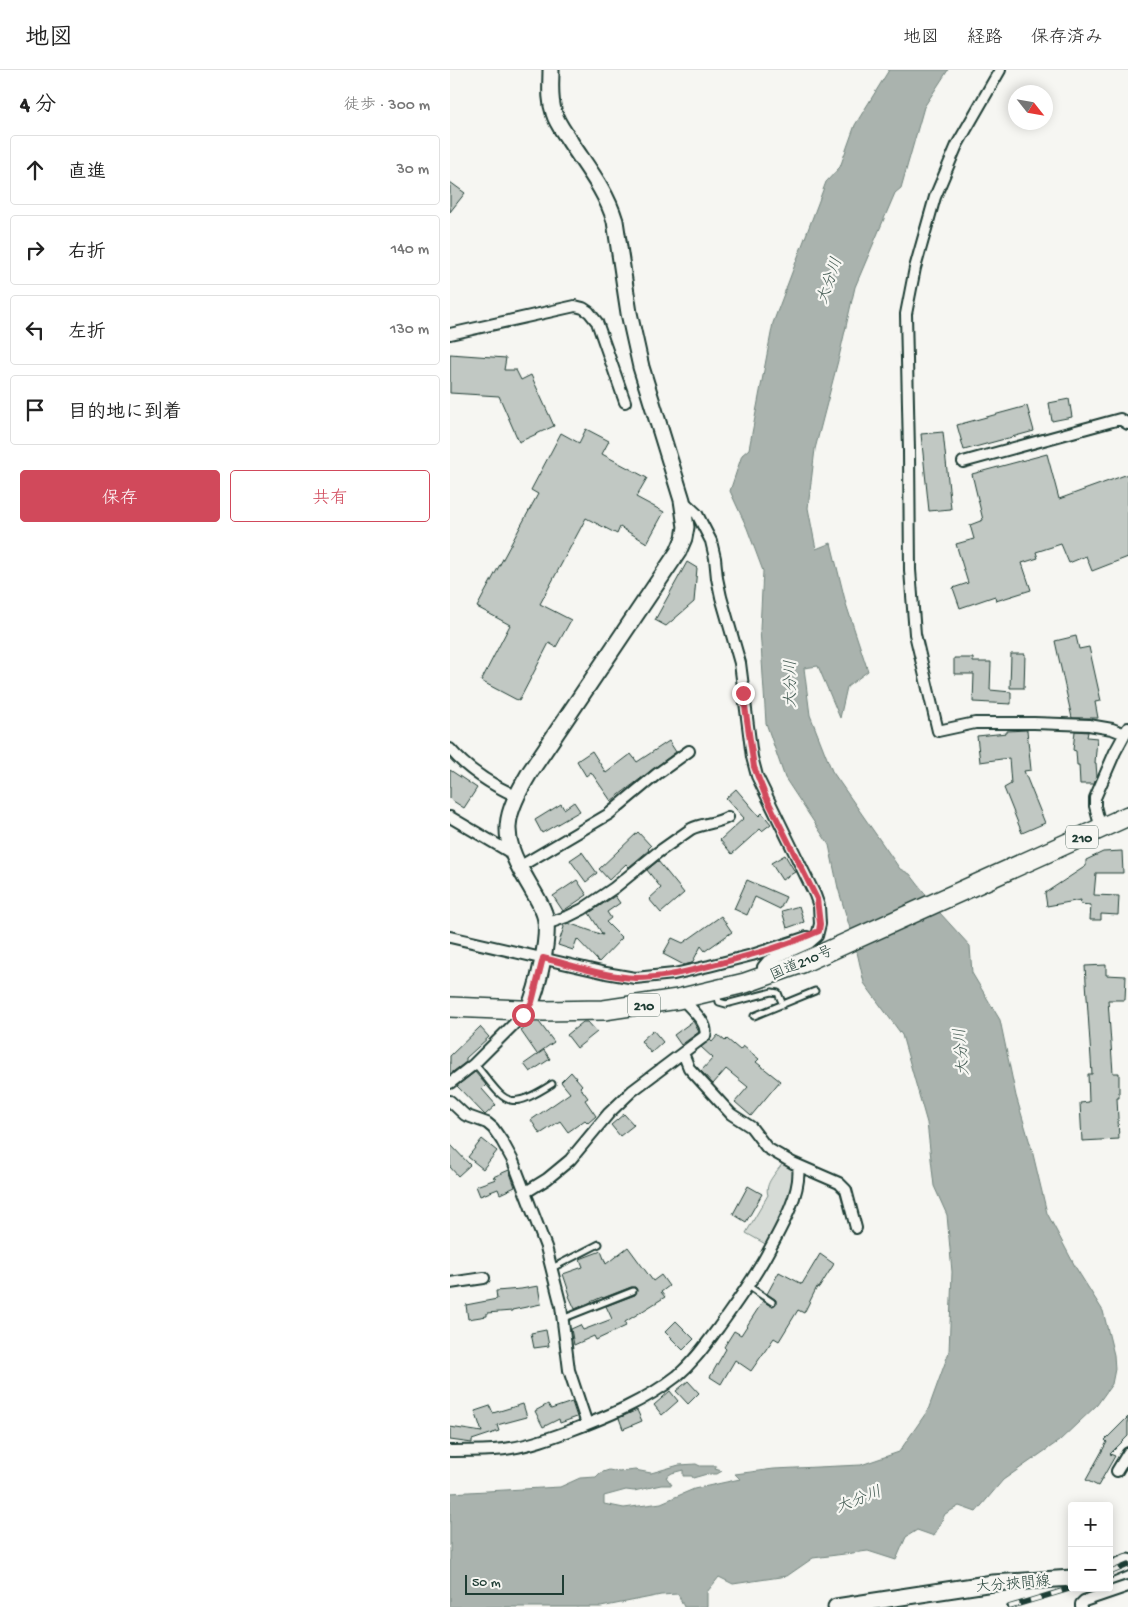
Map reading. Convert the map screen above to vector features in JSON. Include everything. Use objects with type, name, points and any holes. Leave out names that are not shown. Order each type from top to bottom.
[{"type":"highway","name":"国道210号","points":[[450,1007],[604,1010],[642,1006],[685,998],[763,978],[790,968],[1128,816]]},
{"type":"street","points":[[450,1083],[475,1064],[528,1010],[534,996],[543,958],[545,913],[516,861],[509,840],[507,822],[516,796],[535,764],[678,552],[686,527],[682,500],[641,367],[629,312],[619,240],[613,212],[603,191],[553,112],[551,70]]},
{"type":"street","points":[[1000,70],[957,145],[935,197],[915,268],[906,314],[910,452],[910,570],[916,634],[938,731],[975,723],[1034,723],[1089,726],[1126,731],[1095,798],[1095,806],[1101,829]]},
{"type":"street","points":[[450,334],[546,314],[567,307],[575,306],[582,308],[589,312],[597,322],[625,402]]},
{"type":"street","points":[[963,462],[1120,419],[1128,424]]},
{"type":"street","points":[[682,500],[697,514],[711,541],[716,558],[717,578],[721,597],[740,663],[754,767],[766,797],[817,899],[820,924],[819,931],[814,940],[768,961],[763,967],[763,978]]},
{"type":"street","points":[[450,750],[471,769],[516,796]]},
{"type":"street","points":[[516,861],[609,814],[657,774],[689,752]]},
{"type":"street","points":[[450,817],[516,861]]},
{"type":"street","points":[[546,924],[583,909],[614,888],[691,829],[728,817]]},
{"type":"street","points":[[450,937],[619,976],[653,977],[674,974],[752,955],[788,944],[819,931]]},
{"type":"street","points":[[526,1192],[547,1179],[570,1160],[622,1100],[703,1038],[707,1033],[706,1027],[686,1002],[685,998]]},
{"type":"street","points":[[683,1053],[689,1068],[731,1114],[750,1127],[772,1152],[844,1187],[856,1228]]},
{"type":"street","points":[[450,1100],[465,1115],[487,1123],[492,1128],[509,1152],[526,1192],[552,1268],[561,1306],[569,1370],[587,1424]]},
{"type":"street","points":[[450,1451],[484,1451],[512,1448],[554,1436],[628,1407],[677,1376],[701,1351],[748,1286],[774,1242],[789,1210],[799,1176],[798,1166]]},
{"type":"street","points":[[450,1283],[484,1278]]},
{"type":"street","points":[[1117,1471],[1128,1453]]},
{"type":"street","points":[[1113,1568],[1128,1562]]},
{"type":"street","name":"大分挾間線","points":[[836,1607],[993,1583],[1068,1578]]},
{"type":"street","points":[[1081,1607],[1084,1601],[1128,1586]]},
{"type":"lane","points":[[716,991],[719,1002],[726,1004],[778,992],[783,1005]]},
{"type":"lane","points":[[754,1016],[815,991]]},
{"type":"lane","points":[[475,1064],[504,1099],[512,1101],[531,1097],[552,1084]]},
{"type":"lane","points":[[552,1268],[599,1244]]},
{"type":"lane","points":[[748,1286],[772,1302]]},
{"type":"lane","points":[[562,1319],[633,1291]]},
{"type":"shaded area","points":[[782,1164],[794,1171],[795,1175],[788,1203],[769,1246],[746,1233],[768,1195],[769,1183]]},
{"type":"water","name":"大分川","points":[[889,70],[948,70],[924,107],[901,188],[895,193],[855,287],[815,449],[808,508],[816,549],[831,543],[846,604],[868,671],[847,687],[840,718],[818,666],[804,668],[810,715],[832,771],[900,869],[910,874],[940,913],[970,946],[972,973],[1000,1020],[1016,1096],[1032,1150],[1047,1213],[1076,1268],[1103,1311],[1114,1355],[1115,1369],[1112,1384],[1097,1405],[1059,1441],[1003,1480],[976,1512],[959,1506],[945,1514],[934,1536],[917,1530],[906,1537],[896,1560],[868,1551],[813,1558],[787,1576],[733,1584],[719,1577],[707,1592],[707,1607],[684,1607],[678,1594],[661,1595],[601,1607],[450,1607],[450,1493],[560,1487],[580,1478],[596,1477],[600,1473],[609,1470],[619,1472],[635,1470],[651,1473],[679,1465],[696,1464],[700,1466],[717,1466],[715,1469],[722,1471],[717,1474],[707,1474],[693,1478],[692,1476],[683,1476],[683,1470],[666,1477],[672,1485],[661,1485],[634,1491],[626,1490],[604,1496],[604,1504],[624,1508],[661,1503],[694,1489],[740,1479],[735,1474],[774,1469],[861,1465],[899,1452],[928,1410],[949,1352],[952,1272],[947,1215],[934,1186],[927,1123],[902,1035],[864,983],[838,888],[829,845],[785,778],[766,723],[760,629],[763,571],[747,528],[730,491],[742,455],[749,449],[773,323],[826,182],[840,167],[855,125]]},
{"type":"building","points":[[450,182],[465,193],[450,212]]},
{"type":"building","points":[[450,354],[506,358],[504,370],[516,370],[521,380],[531,375],[554,426],[519,442],[499,396],[450,393]]},
{"type":"building","points":[[1069,399],[1072,417],[1052,421],[1049,403]]},
{"type":"building","points":[[1027,406],[1034,431],[964,450],[957,425]]},
{"type":"building","points":[[586,429],[609,441],[602,454],[647,478],[636,497],[664,512],[647,543],[620,527],[617,534],[586,518],[540,604],[571,620],[556,647],[549,643],[519,701],[481,681],[510,625],[477,607],[538,494],[531,490],[561,433],[579,443]]},
{"type":"building","points":[[943,432],[951,509],[929,511],[921,434]]},
{"type":"building","points":[[1047,454],[1059,499],[1128,474],[1128,557],[1092,571],[1086,556],[1069,563],[1061,544],[1036,552],[1038,558],[1022,563],[1031,590],[996,601],[995,596],[960,608],[953,588],[968,583],[956,544],[974,539],[970,525],[983,520],[972,474]]},
{"type":"building","points":[[687,562],[697,568],[694,602],[666,626],[655,620]]},
{"type":"building","points":[[1076,636],[1079,649],[1089,647],[1101,701],[1095,702],[1098,718],[1072,718],[1055,641]]},
{"type":"building","points":[[1011,654],[1025,654],[1024,688],[1010,688]]},
{"type":"building","points":[[954,658],[973,658],[973,662],[991,662],[990,690],[1011,692],[1011,704],[973,702],[974,674],[954,674]]},
{"type":"building","points":[[1027,730],[1031,770],[1024,771],[1045,823],[1022,833],[1004,788],[1011,784],[1009,758],[980,762],[977,736]]},
{"type":"building","points":[[1075,731],[1088,732],[1087,737],[1097,738],[1095,763],[1097,777],[1094,784],[1080,784],[1079,765],[1077,765],[1076,751],[1073,750]]},
{"type":"building","points":[[669,741],[676,752],[611,801],[591,772],[586,776],[577,761],[592,751],[606,773],[631,754],[637,762]]},
{"type":"building","points":[[450,770],[477,788],[464,808],[450,799]]},
{"type":"building","points":[[736,789],[759,816],[762,813],[771,824],[762,831],[760,829],[732,854],[720,840],[744,818],[726,798]]},
{"type":"building","points":[[574,802],[580,811],[542,833],[535,820],[561,804],[564,809]]},
{"type":"building","points":[[638,832],[651,846],[649,850],[629,867],[626,864],[609,880],[599,869]]},
{"type":"building","points":[[1122,851],[1123,873],[1096,873],[1094,895],[1119,896],[1118,915],[1101,914],[1101,920],[1090,920],[1091,905],[1080,904],[1081,900],[1047,906],[1045,893],[1086,866],[1086,860],[1103,852]]},
{"type":"building","points":[[582,852],[597,873],[586,882],[570,860]]},
{"type":"building","points":[[785,855],[795,872],[782,880],[771,863]]},
{"type":"building","points":[[658,861],[684,893],[661,913],[649,899],[661,888],[647,870]]},
{"type":"building","points":[[577,880],[587,895],[563,911],[553,896]]},
{"type":"building","points":[[747,880],[786,897],[780,909],[755,897],[747,915],[734,909]]},
{"type":"building","points":[[615,896],[620,903],[607,912],[611,918],[606,922],[622,938],[599,962],[577,939],[573,950],[558,945],[563,925],[568,923],[603,935],[589,913]]},
{"type":"building","points":[[799,906],[804,922],[787,928],[782,911]]},
{"type":"building","points":[[721,916],[732,932],[705,951],[701,946],[692,963],[684,965],[663,954],[672,938],[683,943]]},
{"type":"building","points":[[1106,965],[1106,975],[1126,976],[1125,1000],[1108,1000],[1113,1073],[1119,1073],[1119,1098],[1117,1098],[1119,1139],[1082,1141],[1080,1103],[1089,1102],[1088,1074],[1092,1074],[1085,966]]},
{"type":"building","points":[[693,1021],[699,1032],[681,1045],[674,1035]]},
{"type":"building","points":[[533,1022],[539,1022],[554,1042],[537,1054],[521,1031]]},
{"type":"building","points":[[583,1022],[588,1022],[597,1032],[577,1048],[567,1035]]},
{"type":"building","points":[[480,1027],[489,1037],[466,1058],[466,1062],[450,1074],[450,1056]]},
{"type":"building","points":[[653,1030],[663,1042],[651,1053],[641,1041]]},
{"type":"building","points":[[718,1035],[725,1041],[727,1039],[740,1050],[743,1046],[759,1059],[756,1062],[780,1081],[751,1116],[735,1102],[748,1087],[726,1069],[713,1084],[701,1071],[713,1058],[701,1047],[710,1040],[712,1042]]},
{"type":"building","points":[[544,1050],[550,1059],[530,1072],[524,1064]]},
{"type":"building","points":[[475,1072],[486,1085],[482,1089],[496,1105],[485,1115],[457,1086]]},
{"type":"building","points":[[571,1072],[582,1085],[580,1087],[588,1098],[585,1100],[596,1116],[588,1123],[585,1120],[568,1132],[560,1121],[540,1134],[531,1120],[570,1093],[561,1082]]},
{"type":"building","points":[[624,1114],[634,1125],[620,1136],[611,1125]]},
{"type":"building","points":[[482,1139],[497,1151],[483,1169],[468,1157]]},
{"type":"building","points":[[450,1144],[470,1165],[458,1176],[450,1167]]},
{"type":"building","points":[[509,1170],[515,1187],[500,1194],[498,1189],[480,1196],[476,1186],[496,1179],[493,1177]]},
{"type":"building","points":[[748,1186],[762,1194],[746,1222],[733,1214]]},
{"type":"building","points":[[628,1247],[653,1281],[661,1275],[669,1286],[661,1292],[665,1297],[625,1322],[626,1326],[596,1340],[594,1336],[574,1345],[571,1329],[580,1325],[583,1330],[612,1319],[606,1306],[635,1295],[637,1290],[635,1287],[631,1287],[575,1309],[563,1274],[583,1267],[580,1259],[601,1251],[606,1264]]},
{"type":"building","points":[[820,1254],[834,1264],[819,1288],[817,1287],[804,1313],[798,1310],[779,1341],[774,1338],[751,1371],[735,1360],[721,1384],[710,1377],[734,1331],[741,1335],[763,1301],[771,1306],[776,1304],[776,1300],[767,1294],[779,1272],[802,1284]]},
{"type":"building","points":[[538,1286],[541,1304],[512,1311],[487,1313],[487,1316],[468,1319],[466,1305],[497,1299],[496,1291]]},
{"type":"building","points":[[676,1321],[694,1339],[683,1350],[665,1332]]},
{"type":"building","points":[[546,1330],[549,1346],[534,1348],[531,1333]]},
{"type":"building","points":[[688,1381],[699,1393],[688,1404],[676,1391]]},
{"type":"building","points":[[670,1391],[678,1401],[662,1415],[654,1405]]},
{"type":"building","points":[[572,1402],[577,1417],[560,1423],[559,1419],[543,1427],[535,1411],[548,1404],[551,1409]]},
{"type":"building","points":[[523,1404],[527,1417],[497,1425],[499,1431],[472,1440],[472,1443],[450,1440],[450,1427],[482,1432],[475,1411],[490,1406],[493,1413]]},
{"type":"building","points":[[637,1410],[642,1421],[623,1429],[619,1418]]},
{"type":"building","points":[[1128,1417],[1128,1436],[1110,1454],[1115,1456],[1098,1486],[1086,1480],[1107,1442],[1105,1440]]},
{"type":"railway","points":[[1113,1571],[1128,1565]]},
{"type":"railway","points":[[1009,1607],[1068,1589]]},
{"type":"route","points":[[523,1015],[532,1002],[543,958],[606,974],[635,978],[653,977],[674,974],[752,955],[819,931],[819,906],[817,899],[766,797],[754,767],[743,693]]}]
